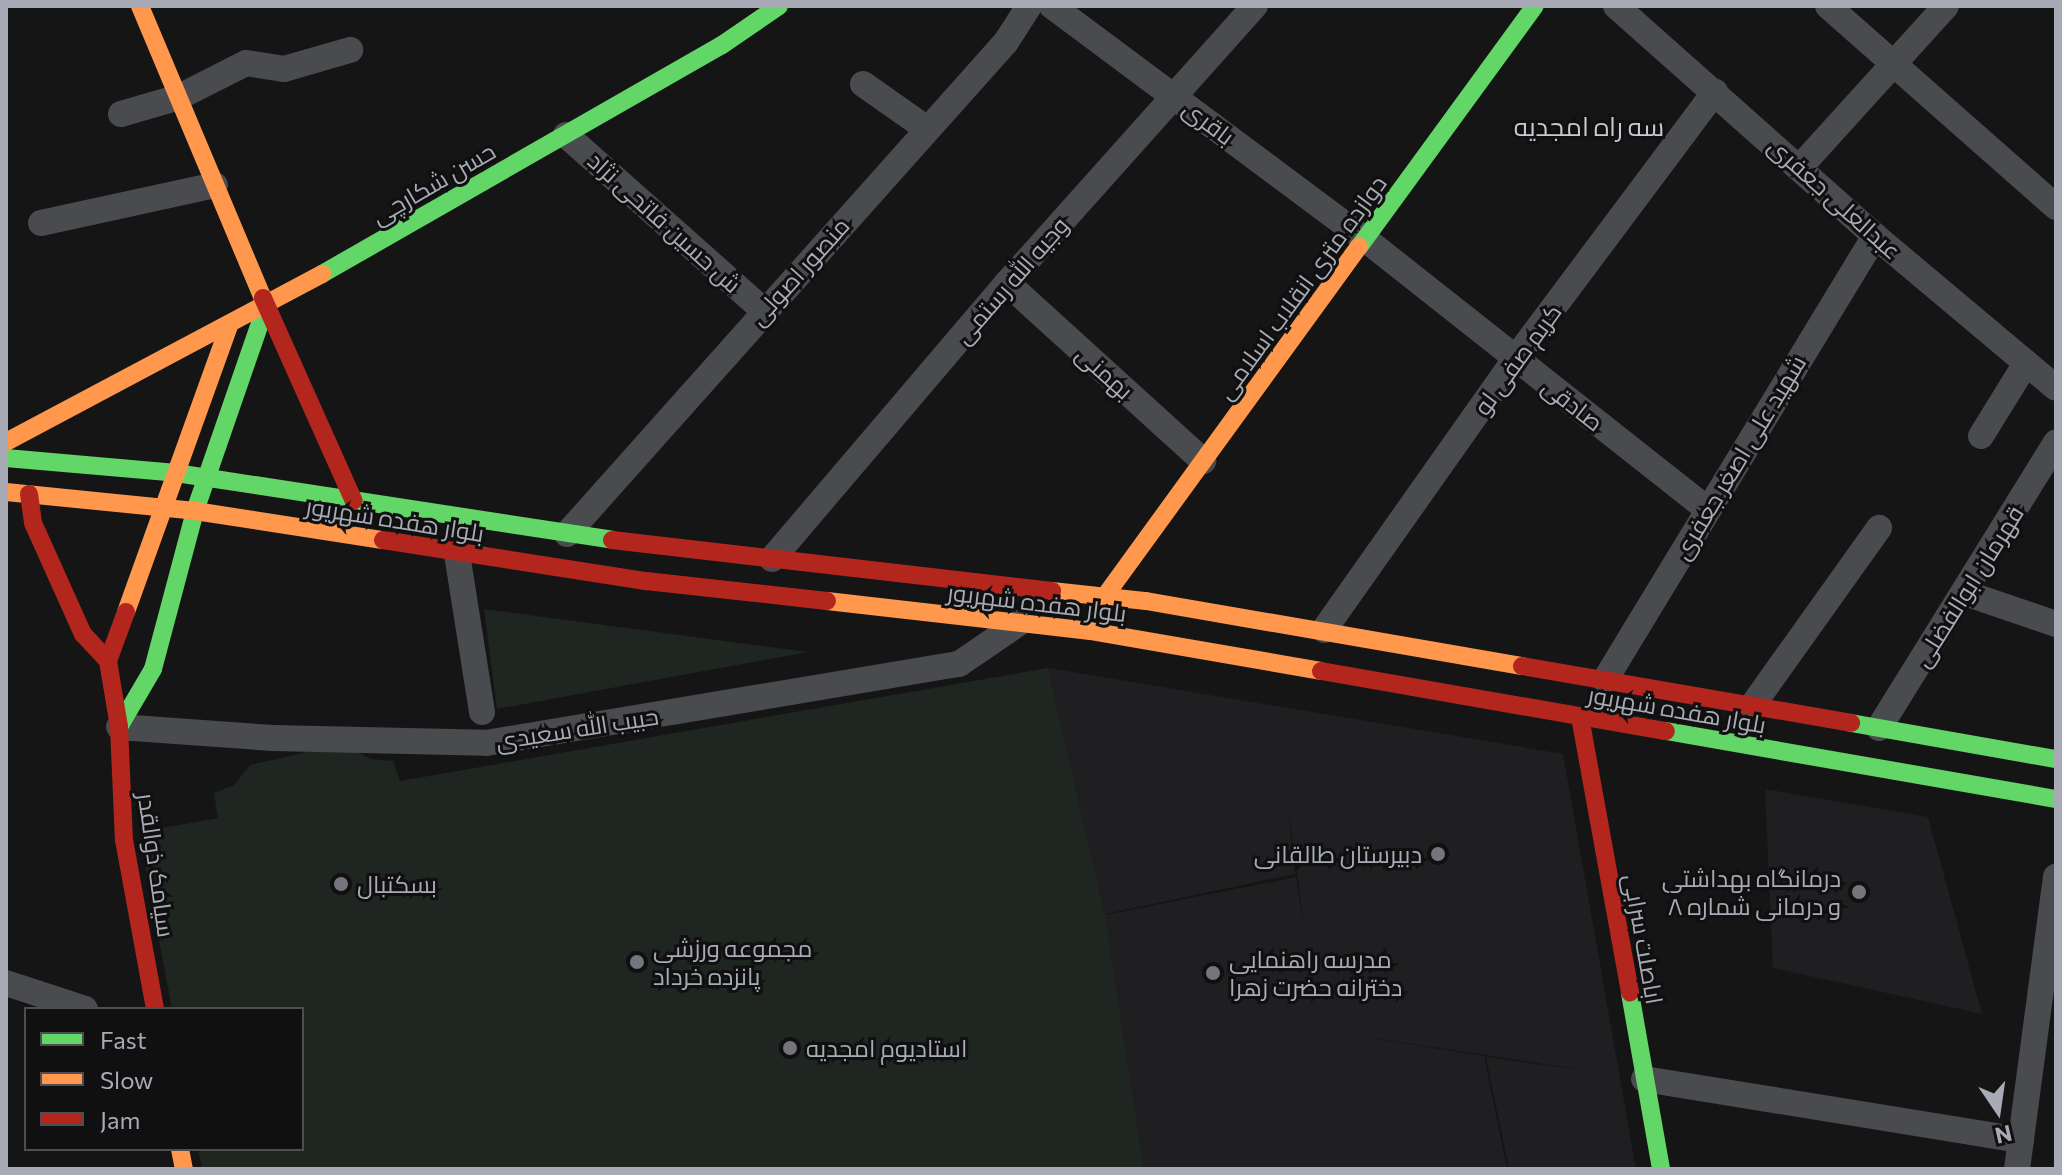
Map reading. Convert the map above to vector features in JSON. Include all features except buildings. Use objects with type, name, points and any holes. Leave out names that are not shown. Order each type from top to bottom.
[{"type":"main road","points":[[140,6],[266,306],[354,501]]},
{"type":"main road","name":"حسن شکارچی","points":[[6,442],[266,306],[722,45],[779,6]]},
{"type":"main road","name":"دوازده متری انقلاب اسلامی","points":[[1105,596],[1535,6]]},
{"type":"main road","points":[[119,727],[153,669],[195,511],[266,306]]},
{"type":"main road","points":[[176,473],[229,326]]},
{"type":"main road","name":"بلوار هفده شهریور","points":[[6,458],[176,473],[567,534],[1105,596],[1324,630],[2056,759]]},
{"type":"main road","name":"سیامک ذوالقدر","points":[[155,1007],[124,840],[119,727],[108,661],[176,473]]},
{"type":"main road","name":"بلوار هفده شهریور","points":[[6,492],[195,511],[646,581],[1090,631],[2056,799]]},
{"type":"main road","points":[[29,494],[33,523],[83,634],[108,661]]},
{"type":"main road","name":"اباصلت سرابی","points":[[1580,717],[1661,1169]]},
{"type":"street","name":"منصور اصولی","points":[[567,534],[763,310],[1006,42],[1029,6]]},
{"type":"street","name":"باقری","points":[[1052,6],[1365,239]]},
{"type":"street","name":"وجیه الله رستمی","points":[[772,559],[1007,283],[1255,6]]},
{"type":"street","name":"عبدالعلی جعفری","points":[[1616,6],[1875,236],[2056,388]]},
{"type":"street","points":[[1828,6],[2056,207]]},
{"type":"street","points":[[1800,167],[1946,6]]},
{"type":"street","points":[[121,114],[179,97],[246,63],[284,69],[350,50]]},
{"type":"street","points":[[863,84],[927,129]]},
{"type":"street","name":"کریم صفی لو","points":[[1324,630],[1515,359],[1715,92]]},
{"type":"street","name":"ش حسین فاتحی نژاد","points":[[566,135],[763,310]]},
{"type":"street","points":[[41,223],[215,185]]},
{"type":"street","name":"شهید علی اصغر جعفری","points":[[1605,680],[1706,508],[1875,236]]},
{"type":"street","name":"صادقی","points":[[1365,239],[1706,508]]},
{"type":"street","name":"بهمنی","points":[[1007,283],[1203,461]]},
{"type":"street","points":[[1981,436],[2026,363]]},
{"type":"street","name":"قهرمان ابوالفضلی","points":[[1879,728],[2056,442]]},
{"type":"street","points":[[1752,706],[1879,528]]},
{"type":"street","points":[[457,554],[482,712]]},
{"type":"street","points":[[1965,593],[2056,624]]},
{"type":"street","name":"حبیب الله سعیدی","points":[[119,727],[273,738],[486,743],[959,664],[1019,623]]},
{"type":"street","points":[[2017,1169],[2021,1140],[2044,1053],[2056,877]]},
{"type":"street","points":[[6,983],[79,1007]]},
{"type":"street","points":[[1644,1079],[2021,1140]]},
{"type":"shaded area","points":[[484,609],[808,652],[497,709]]},
{"type":"shaded area","points":[[1048,668],[1563,754],[1636,1169],[1509,1169],[1486,1057],[1602,1073],[1321,1030],[1484,1056],[1507,1169],[1144,1169],[1105,915],[1296,877],[1305,932],[1288,807],[1295,874],[1105,914]]},
{"type":"shaded area","name":"مجموعه ورزشی پانزده خرداد","points":[[1048,668],[1105,914],[1144,1169],[202,1169],[198,1151],[304,1151],[304,1007],[172,1007],[141,843],[151,830],[218,818],[214,793],[234,785],[250,765],[343,744],[371,759],[393,761],[400,781]]},
{"type":"shaded area","name":"درمانگاه بهداشتی و درمانی شماره ۸","points":[[1765,789],[1928,817],[1982,1014],[1773,968]]},
{"type":"traffic: fast","points":[[322,274],[722,45],[779,6]]},
{"type":"traffic: fast","points":[[1359,247],[1535,6]]},
{"type":"traffic: fast","points":[[119,727],[153,669],[195,511],[266,306]]},
{"type":"traffic: fast","points":[[6,458],[176,473],[612,540]]},
{"type":"traffic: fast","points":[[1851,723],[2056,759]]},
{"type":"traffic: fast","points":[[1666,731],[2056,799]]},
{"type":"traffic: fast","points":[[1630,993],[1661,1169]]},
{"type":"traffic: slow","points":[[140,6],[263,298]]},
{"type":"traffic: slow","points":[[1105,596],[1359,247]]},
{"type":"traffic: slow","points":[[6,442],[322,274]]},
{"type":"traffic: slow","points":[[126,612],[229,326]]},
{"type":"traffic: slow","points":[[6,492],[195,511],[383,540]]},
{"type":"traffic: slow","points":[[1052,591],[1146,601],[1522,666]]},
{"type":"traffic: slow","points":[[827,601],[1090,631],[1321,671]]},
{"type":"traffic: slow","points":[[180,1151],[184,1169]]},
{"type":"traffic: jam","points":[[263,298],[354,501]]},
{"type":"traffic: jam","points":[[29,494],[33,523],[83,634],[108,661]]},
{"type":"traffic: jam","points":[[383,540],[646,581],[827,601]]},
{"type":"traffic: jam","points":[[612,540],[1052,591]]},
{"type":"traffic: jam","points":[[126,612],[108,661],[119,727],[124,840],[155,1007]]},
{"type":"traffic: jam","points":[[1522,666],[1851,723]]},
{"type":"traffic: jam","points":[[1321,671],[1666,731]]},
{"type":"traffic: jam","points":[[1580,717],[1630,993]]},
{"type":"place","name":"دبیرستان طالقانی","points":[[1438,854]]},
{"type":"place","name":"بسکتبال","points":[[341,884]]},
{"type":"place","name":"درمانگاه بهداشتی و درمانی شماره ۸","points":[[1859,892]]},
{"type":"place","name":"مجموعه ورزشی پانزده خرداد","points":[[637,962]]},
{"type":"place","name":"مدرسه راهنمایی دخترانه حضرت زهرا","points":[[1213,973]]},
{"type":"place","name":"استادیوم امجدیه","points":[[790,1048]]},
{"type":"district","name":"سه راه امجدیه","points":[[1589,126]]}]
